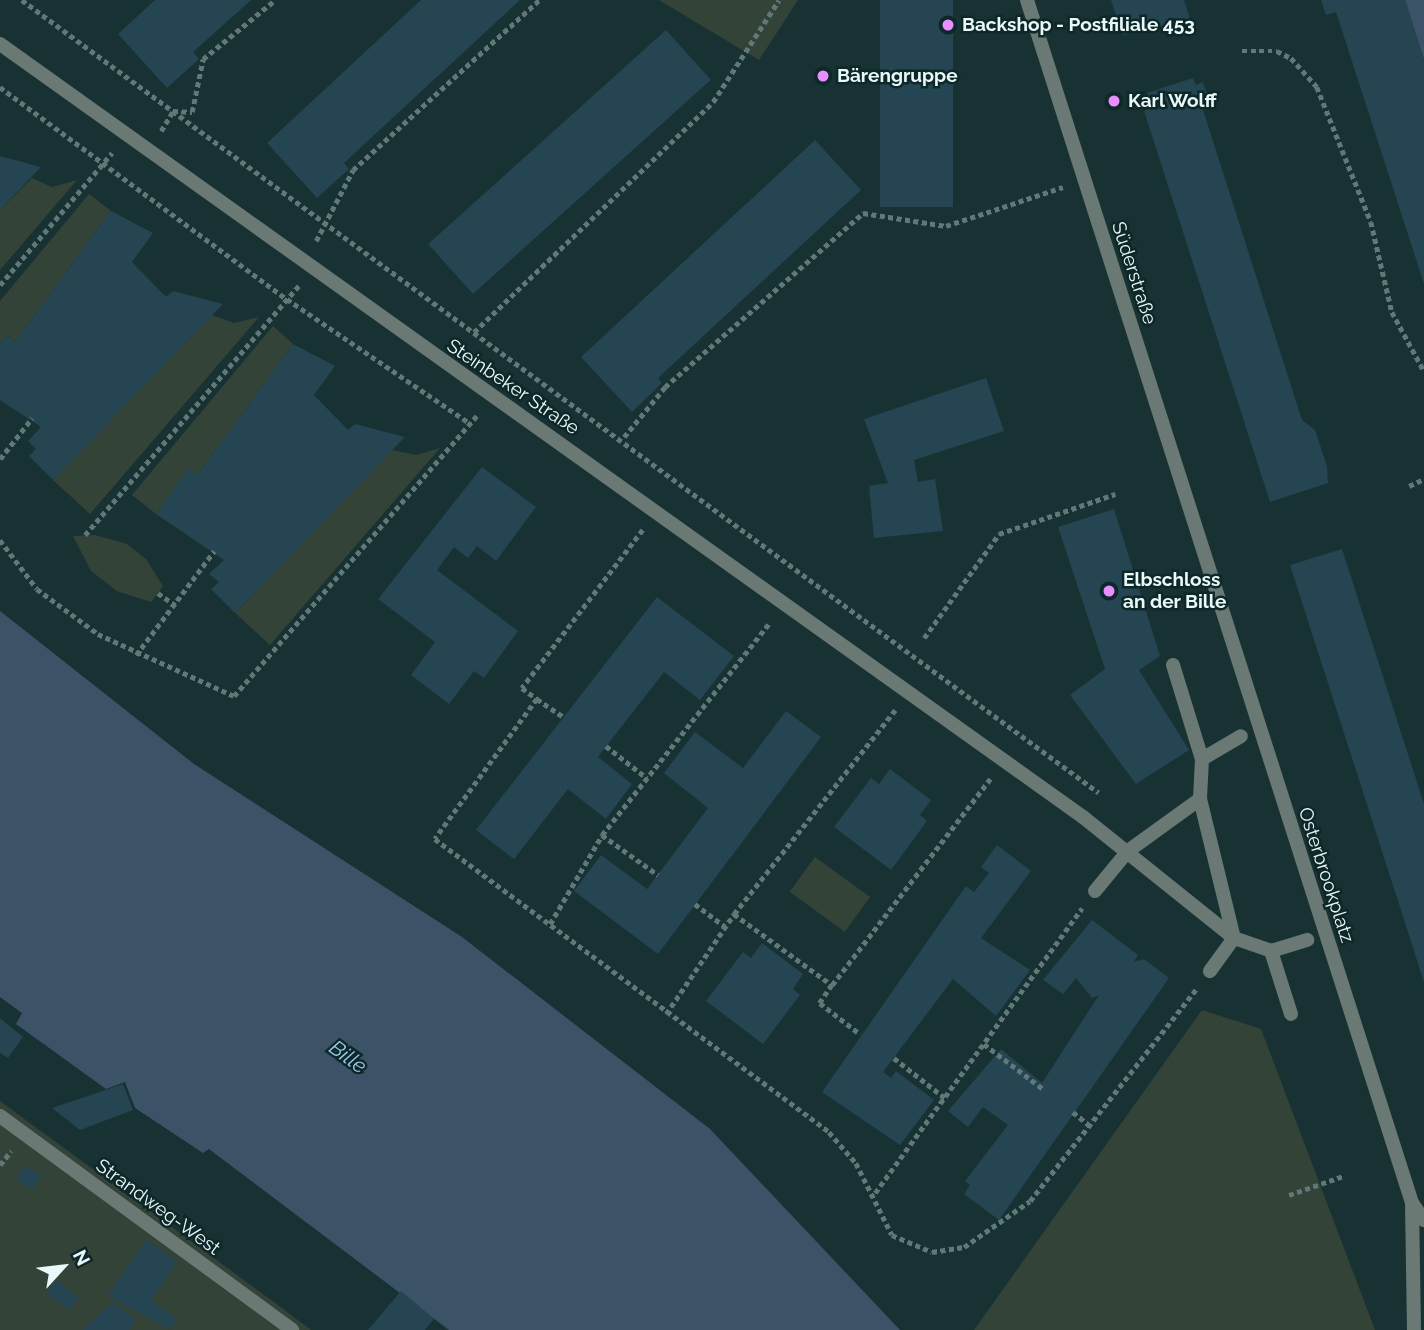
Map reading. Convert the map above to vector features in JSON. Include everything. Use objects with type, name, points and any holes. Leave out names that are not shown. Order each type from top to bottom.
[{"type":"street","name":"Süderstraße","points":[[1027,0],[1206,557]]},
{"type":"street","name":"Steinbeker Straße","points":[[0,44],[309,270],[660,511],[1006,759]]},
{"type":"street","name":"Osterbrookplatz","points":[[1206,557],[1412,1203],[1414,1330]]},
{"type":"street","points":[[1173,665],[1202,759],[1200,799],[1234,938],[1210,971]]},
{"type":"street","points":[[1202,759],[1241,736]]},
{"type":"street","points":[[1006,759],[1128,851],[1234,938],[1271,951],[1307,940]]},
{"type":"street","points":[[1095,891],[1128,851],[1200,799]]},
{"type":"street","points":[[1271,951],[1291,1014]]},
{"type":"street","name":"Strandweg-West","points":[[0,1116],[292,1330]]},
{"type":"street","name":"Osterbrookplatz","points":[[1412,1203],[1424,1220]]},
{"type":"path","points":[[22,0],[474,332],[624,437],[1099,793]]},
{"type":"path","points":[[173,111],[192,112],[203,60],[275,0]]},
{"type":"path","points":[[85,535],[309,270],[324,221],[353,170],[539,0]]},
{"type":"path","points":[[474,332],[713,102],[779,0]]},
{"type":"path","points":[[1242,51],[1277,51],[1292,58],[1317,87],[1371,222],[1392,312],[1424,371]]},
{"type":"path","points":[[0,87],[105,161],[287,299],[471,424]]},
{"type":"path","points":[[149,153],[173,111]]},
{"type":"path","points":[[0,285],[125,135]]},
{"type":"path","points":[[624,437],[665,387],[863,212],[946,226],[1084,182]]},
{"type":"path","points":[[0,540],[37,589],[136,655],[234,696],[471,424],[490,396]]},
{"type":"path","points":[[0,459],[32,418]]},
{"type":"path","points":[[1409,486],[1424,479]]},
{"type":"path","points":[[924,638],[999,534],[1115,494]]},
{"type":"path","points":[[564,717],[522,688],[586,612],[578,607],[660,511]]},
{"type":"path","points":[[136,655],[214,551]]},
{"type":"path","points":[[158,593],[175,605]]},
{"type":"path","points":[[550,924],[602,835],[785,601]]},
{"type":"path","points":[[666,1014],[734,914],[909,692]]},
{"type":"path","points":[[537,699],[435,839],[666,1014],[829,1132],[875,1193],[892,1235],[906,1245],[932,1252],[964,1247],[1030,1201],[1210,971]]},
{"type":"path","points":[[606,746],[646,778]]},
{"type":"path","points":[[860,1034],[820,1003],[1006,759]]},
{"type":"path","points":[[602,835],[658,875]]},
{"type":"path","points":[[875,1193],[1095,891]]},
{"type":"path","points":[[695,904],[725,927]]},
{"type":"path","points":[[734,914],[832,985]]},
{"type":"path","points":[[984,1044],[1043,1089]]},
{"type":"path","points":[[894,1058],[945,1098]]},
{"type":"path","points":[[1073,1112],[1089,1125]]},
{"type":"path","points":[[1289,1195],[1343,1176]]},
{"type":"green space","points":[[659,0],[798,0],[759,60]]},
{"type":"green space","points":[[32,178],[52,187],[77,180],[0,270],[0,210]]},
{"type":"green space","points":[[89,194],[111,211],[15,342],[7,335],[0,344],[0,301]]},
{"type":"green space","points":[[212,315],[234,323],[259,317],[90,514],[53,480]]},
{"type":"green space","points":[[273,326],[293,344],[197,475],[188,469],[156,514],[132,495]]},
{"type":"green space","points":[[440,448],[270,645],[235,613],[392,450],[416,455]]},
{"type":"green space","points":[[95,535],[127,544],[146,559],[163,586],[151,602],[117,591],[91,571],[73,536]]},
{"type":"green space","points":[[815,857],[870,897],[845,932],[790,892]]},
{"type":"green space","points":[[1202,1010],[1261,1029],[1375,1330],[974,1330]]},
{"type":"green space","points":[[0,1101],[282,1308],[311,1330],[0,1330]]},
{"type":"water","points":[[1405,0],[1424,0],[1424,60]]},
{"type":"water","name":"Bille","points":[[0,611],[194,764],[462,937],[710,1129],[900,1330],[449,1330],[209,1149],[203,1153],[135,1108],[125,1082],[106,1089],[16,1024],[22,1013],[0,997]]},
{"type":"building","points":[[155,0],[251,0],[193,52],[199,59],[167,88],[118,34]]},
{"type":"building","points":[[421,0],[520,0],[344,163],[349,169],[317,198],[267,143]]},
{"type":"building","points":[[880,0],[953,0],[953,207],[880,207]]},
{"type":"building","points":[[1111,0],[1184,0],[1190,19],[1123,35]]},
{"type":"building","points":[[1321,0],[1405,0],[1424,60],[1424,284],[1336,12],[1326,15]]},
{"type":"building","points":[[666,30],[711,80],[473,294],[428,244]]},
{"type":"building","points":[[1193,78],[1196,85],[1203,82],[1211,107],[1203,110],[1302,420],[1315,430],[1327,466],[1328,483],[1270,502],[1144,111],[1152,108],[1147,93]]},
{"type":"building","points":[[815,140],[861,190],[658,378],[662,383],[632,412],[581,357]]},
{"type":"building","points":[[0,156],[41,167],[0,210]]},
{"type":"building","points":[[111,211],[153,233],[132,262],[166,297],[173,291],[223,304],[53,480],[29,456],[36,449],[28,441],[41,427],[0,400],[0,344],[7,335],[15,342]]},
{"type":"building","points":[[293,344],[335,366],[314,395],[348,430],[355,424],[405,437],[235,613],[211,589],[219,582],[209,574],[224,560],[156,514],[188,468],[197,475]]},
{"type":"building","points":[[986,378],[1004,431],[914,460],[918,482],[935,479],[943,531],[874,538],[869,486],[888,483],[864,419]]},
{"type":"building","points":[[482,467],[536,507],[496,561],[477,546],[468,558],[454,547],[437,570],[518,631],[484,678],[474,671],[449,704],[411,675],[435,642],[378,599]]},
{"type":"building","name":"Elbschloss an der Bille","points":[[1114,509],[1160,656],[1139,670],[1189,750],[1136,784],[1070,695],[1105,669],[1058,527]]},
{"type":"building","points":[[1342,549],[1424,804],[1424,982],[1290,565]]},
{"type":"building","points":[[657,597],[734,656],[700,700],[664,672],[598,757],[632,784],[606,819],[568,789],[514,859],[476,830]]},
{"type":"building","points":[[786,711],[821,737],[658,954],[574,891],[601,855],[647,889],[708,808],[664,773],[695,732],[743,768]]},
{"type":"building","points":[[890,769],[931,800],[920,815],[927,821],[891,870],[834,827],[871,778],[879,784]]},
{"type":"building","points":[[997,845],[1031,871],[981,938],[1030,970],[996,1016],[953,979],[883,1072],[891,1078],[896,1071],[934,1100],[900,1145],[822,1092],[966,886],[974,892],[989,873],[981,867]]},
{"type":"building","points":[[1092,920],[1138,955],[1134,962],[1144,959],[1169,978],[999,1220],[964,1194],[970,1185],[965,1181],[1008,1125],[983,1107],[968,1127],[948,1111],[1001,1049],[1042,1083],[1099,995],[1092,998],[1076,978],[1063,994],[1043,980]]},
{"type":"building","points":[[762,943],[803,974],[793,989],[800,995],[763,1044],[706,1001],[743,952],[751,958]]},
{"type":"building","points":[[0,1018],[23,1037],[8,1058],[0,1053]]},
{"type":"building","points":[[123,1084],[133,1110],[80,1130],[52,1108]]},
{"type":"building","points":[[25,1165],[41,1175],[32,1189],[16,1179]]},
{"type":"building","points":[[146,1240],[177,1261],[151,1301],[177,1319],[170,1330],[108,1295]]},
{"type":"building","points":[[56,1280],[79,1298],[69,1310],[46,1293]]},
{"type":"building","points":[[401,1291],[434,1319],[425,1330],[368,1330]]},
{"type":"building","points":[[113,1302],[136,1320],[129,1330],[83,1330]]},
{"type":"place","name":"Backshop - Postfiliale 453","points":[[948,25]]},
{"type":"place","name":"Bärengruppe","points":[[823,76]]},
{"type":"place","name":"Karl Wolff","points":[[1114,101]]},
{"type":"place","name":"Elbschloss an der Bille","points":[[1109,591]]}]
